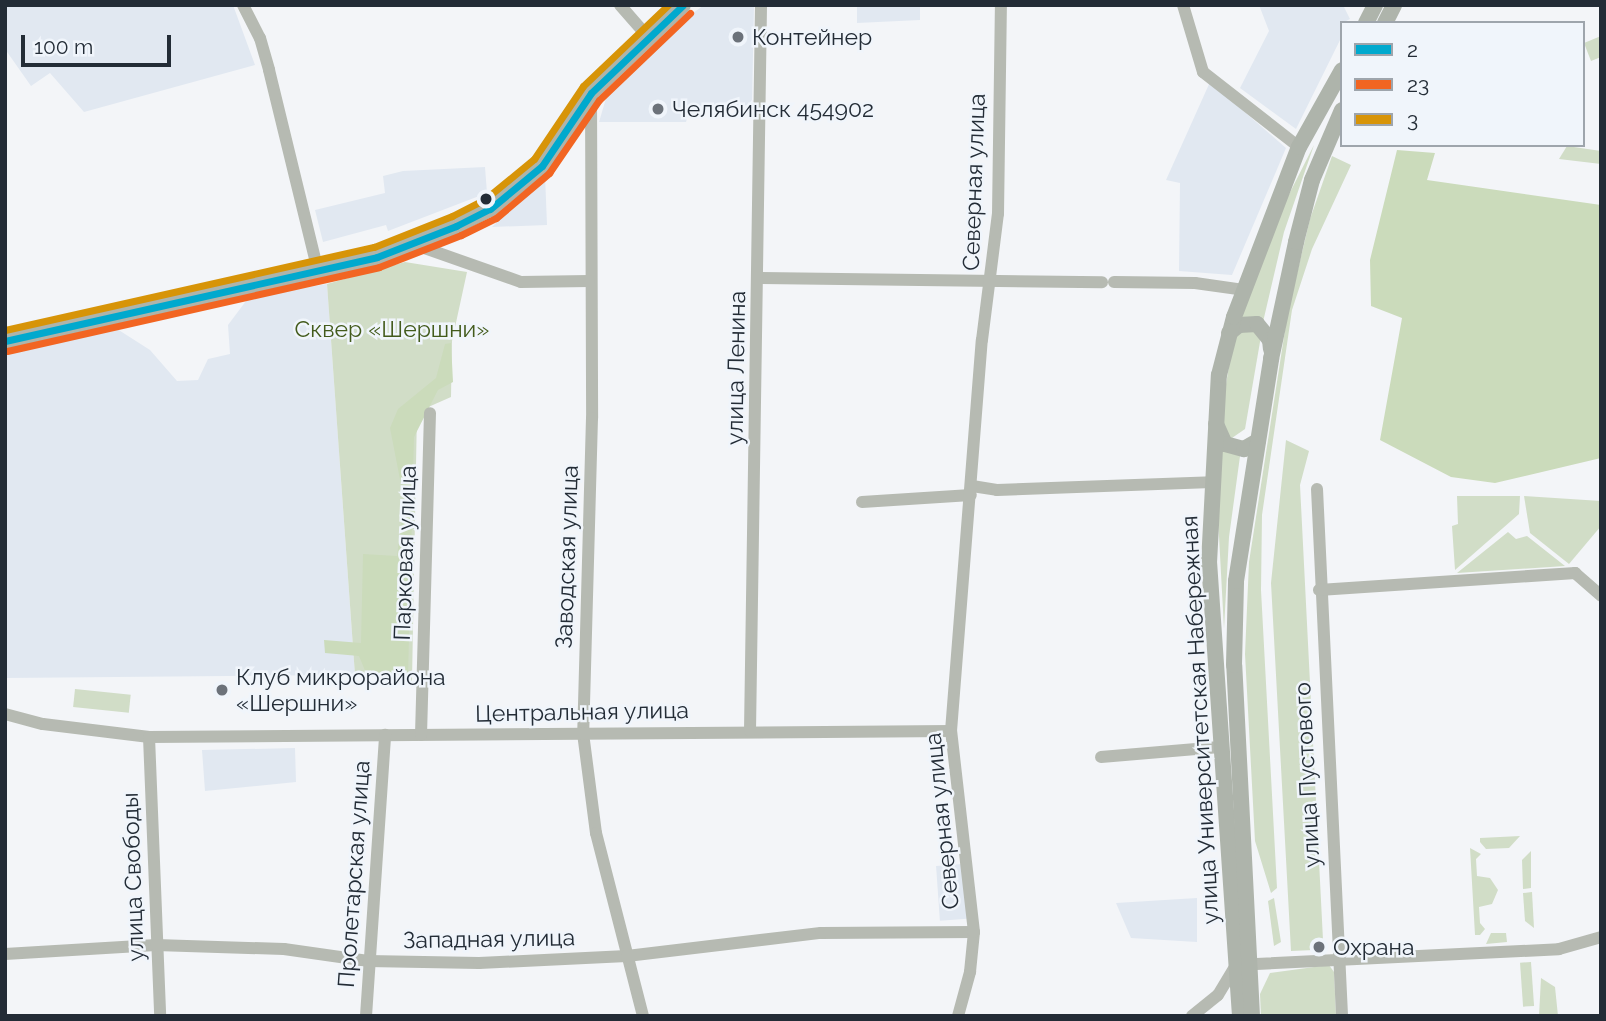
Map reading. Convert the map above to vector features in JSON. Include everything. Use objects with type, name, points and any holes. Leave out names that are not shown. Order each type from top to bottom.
[{"type":"main road","points":[[5,341],[318,271],[413,244],[490,209],[520,187],[542,166],[591,93],[647,36],[683,5]]},
{"type":"main road","points":[[1367,21],[1375,5]]},
{"type":"main road","points":[[1386,21],[1394,5]]},
{"type":"main road","name":"улица Университетская Набережная","points":[[1252,1016],[1242,964],[1220,747],[1209,563],[1214,419],[1229,333],[1244,290],[1299,147],[1340,74]]},
{"type":"main road","name":"улица Университетская Набережная","points":[[1240,1016],[1242,964],[1234,665],[1236,581],[1271,359],[1312,180],[1340,115]]},
{"type":"main road","points":[[1229,333],[1239,325],[1257,324],[1270,340],[1271,359]]},
{"type":"main road","points":[[1214,419],[1225,444],[1244,449],[1258,441]]},
{"type":"street","points":[[243,5],[260,38],[318,271]]},
{"type":"street","points":[[620,5],[647,36]]},
{"type":"street","name":"улица Ленина","points":[[750,732],[759,278],[761,5]]},
{"type":"street","name":"Северная улица","points":[[958,1016],[970,972],[974,932],[951,731],[982,340],[998,214],[1001,5]]},
{"type":"street","points":[[1183,5],[1203,72],[1299,147]]},
{"type":"street","name":"Заводская улица","points":[[591,93],[589,281],[593,393],[583,733],[596,833],[643,1016]]},
{"type":"street","points":[[413,244],[521,282],[589,281]]},
{"type":"street","points":[[759,278],[990,284],[1195,283],[1244,290]]},
{"type":"street","name":"Парковая улица","points":[[421,735],[430,413]]},
{"type":"street","points":[[862,502],[972,490],[1212,482]]},
{"type":"street","name":"улица Пустового","points":[[1317,489],[1322,576],[1319,590],[1342,1016]]},
{"type":"street","points":[[1319,590],[1574,573],[1601,596]]},
{"type":"street","name":"Центральная улица","points":[[5,714],[43,724],[149,737],[951,731]]},
{"type":"street","name":"Пролетарская улица","points":[[366,1016],[385,736]]},
{"type":"street","name":"улица Свободы","points":[[149,737],[160,1016]]},
{"type":"street","points":[[1101,757],[1220,747]]},
{"type":"street","name":"Западная улица","points":[[5,954],[156,945],[285,949],[368,961],[479,963],[627,956],[821,933],[974,932]]},
{"type":"street","points":[[1192,1016],[1217,995],[1242,964],[1338,957],[1559,949],[1601,937]]},
{"type":"shaded area","points":[[5,5],[233,5],[255,65],[84,112],[50,73],[31,86],[5,49]]},
{"type":"shaded area","points":[[704,5],[754,5],[752,105],[690,108],[686,122],[599,122],[607,95],[658,39]]},
{"type":"shaded area","points":[[857,5],[920,5],[920,20],[857,23]]},
{"type":"shaded area","points":[[1259,5],[1343,5],[1350,19],[1340,21],[1340,40],[1296,129],[1240,88],[1269,31]]},
{"type":"shaded area","points":[[1210,82],[1286,148],[1232,275],[1179,271],[1180,183],[1166,180]]},
{"type":"shaded area","points":[[485,167],[487,193],[388,231],[386,225],[323,242],[315,210],[385,193],[383,176],[403,171]]},
{"type":"shaded area","points":[[545,175],[547,225],[492,227]]},
{"type":"shaded area","points":[[327,284],[355,675],[5,678],[5,352],[114,327],[150,350],[177,381],[198,380],[208,359],[230,354],[228,325],[249,297]]},
{"type":"shaded area","points":[[295,748],[296,782],[205,791],[202,750]]},
{"type":"shaded area","points":[[963,864],[967,919],[940,921],[936,866]]},
{"type":"shaded area","points":[[1197,898],[1197,942],[1131,938],[1116,903]]},
{"type":"green space","points":[[1601,36],[1601,57],[1591,61],[1585,43]]},
{"type":"green space","points":[[1314,145],[1284,232],[1263,322],[1239,316],[1275,222]]},
{"type":"green space","points":[[1566,147],[1601,151],[1601,164],[1559,159]]},
{"type":"green space","points":[[1397,150],[1435,153],[1427,180],[1601,205],[1601,458],[1495,483],[1451,477],[1380,440],[1402,318],[1371,306],[1370,260]]},
{"type":"green space","points":[[1332,156],[1351,165],[1312,249],[1292,310],[1262,515],[1261,590],[1277,888],[1271,893],[1255,841],[1245,654],[1249,562],[1288,311],[1310,219]]},
{"type":"green space","name":"Сквер «Шершни»","points":[[405,262],[467,272],[452,341],[451,397],[417,412],[412,681],[355,675],[327,284]]},
{"type":"green space","points":[[1248,327],[1260,335],[1260,342],[1245,429],[1232,438],[1226,437],[1220,420],[1234,336]]},
{"type":"green space","points":[[451,343],[453,382],[438,390],[414,437],[408,677],[366,673],[359,656],[325,653],[324,640],[361,643],[363,554],[397,556],[404,500],[390,428],[398,409],[436,378],[445,344]]},
{"type":"green space","points":[[1286,440],[1309,451],[1300,485],[1323,940],[1314,941],[1314,950],[1291,951],[1271,583]]},
{"type":"green space","points":[[1222,447],[1241,449],[1229,537],[1224,629],[1217,499]]},
{"type":"green space","points":[[1457,496],[1520,496],[1519,514],[1455,570],[1452,526],[1458,524]]},
{"type":"green space","points":[[1524,496],[1601,501],[1601,526],[1569,564],[1530,533]]},
{"type":"green space","points":[[1508,532],[1516,539],[1527,536],[1565,566],[1457,573]]},
{"type":"green space","points":[[75,689],[131,695],[129,713],[73,707]]},
{"type":"green space","points":[[1520,836],[1509,848],[1486,849],[1480,842],[1480,838]]},
{"type":"green space","points":[[1470,848],[1481,854],[1476,859],[1477,876],[1490,878],[1498,890],[1492,904],[1479,907],[1480,923],[1485,929],[1480,935],[1475,935]]},
{"type":"green space","points":[[1531,851],[1531,888],[1523,889],[1522,860]]},
{"type":"green space","points":[[1532,892],[1534,928],[1525,921],[1523,893]]},
{"type":"green space","points":[[1274,898],[1281,942],[1274,946],[1268,901]]},
{"type":"green space","points":[[1491,933],[1506,933],[1507,942],[1486,944]]},
{"type":"green space","points":[[1531,962],[1534,1006],[1523,1007],[1520,963]]},
{"type":"green space","points":[[1329,965],[1334,972],[1336,1016],[1261,1016],[1260,994],[1270,973]]},
{"type":"green space","points":[[1541,978],[1555,987],[1558,1016],[1539,1016]]},
{"type":"transit line","name":"3","points":[[5,330],[374,247],[452,216],[484,200],[534,159],[583,86],[668,5]]},
{"type":"transit line","name":"2","points":[[5,341],[377,257],[456,226],[490,209],[542,166],[591,93],[683,5]]},
{"type":"transit line","name":"23","points":[[7,351],[379,267],[461,235],[496,218],[549,173],[599,100],[690,13]]},
{"type":"place","name":"Контейнер","points":[[738,37]]},
{"type":"place","name":"Челябинск 454902","points":[[658,109]]},
{"type":"place","name":"Клуб микрорайона «Шершни»","points":[[222,690]]},
{"type":"place","name":"Охрана","points":[[1319,947]]}]
